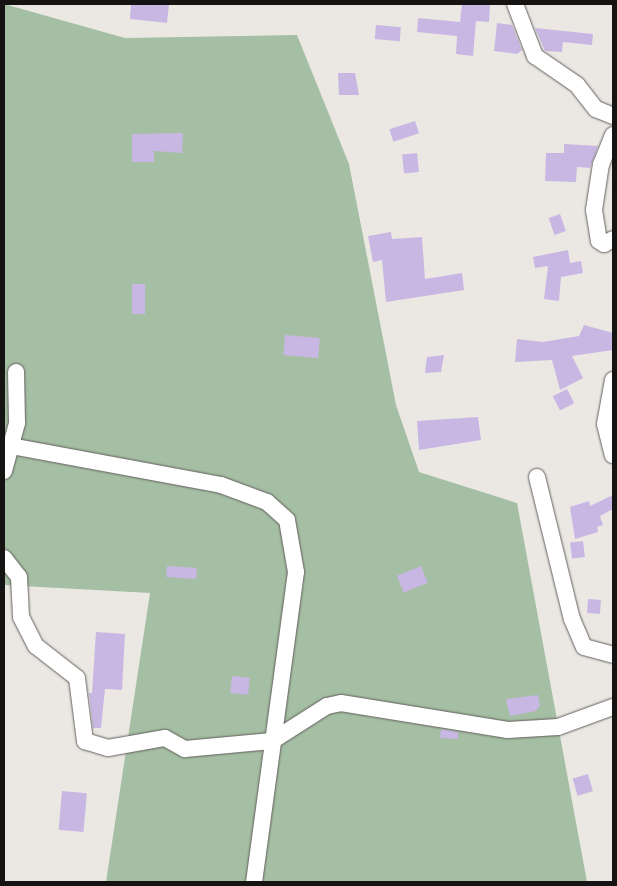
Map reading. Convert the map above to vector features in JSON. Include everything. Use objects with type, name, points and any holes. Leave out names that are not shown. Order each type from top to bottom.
[{"type":"street","points":[[515,4],[535,56],[577,84],[596,109],[613,116]]},
{"type":"street","points":[[613,135],[601,164],[594,210],[599,241],[604,244],[613,239]]},
{"type":"street","points":[[4,471],[19,394],[16,372]]},
{"type":"street","points":[[613,380],[605,424],[613,455]]},
{"type":"street","points":[[10,446],[221,485],[267,502],[287,520],[296,572],[254,882]]},
{"type":"street","points":[[537,477],[572,619],[584,647],[613,655]]},
{"type":"street","points":[[4,558],[19,578],[21,617],[36,646],[77,678],[85,741],[108,748],[165,738],[185,749],[272,741],[327,706],[341,703],[508,730],[558,727],[613,707]]},
{"type":"green space","points":[[4,4],[125,38],[297,35],[349,164],[396,405],[419,472],[517,503],[587,882],[106,882],[150,593],[4,585]]},
{"type":"building","points":[[131,4],[169,4],[167,23],[130,19]]},
{"type":"building","points":[[462,4],[490,4],[489,22],[476,21],[473,56],[456,54],[457,36],[417,32],[418,18],[460,22]]},
{"type":"building","points":[[497,23],[512,25],[522,50],[517,54],[494,51]]},
{"type":"building","points":[[376,25],[401,27],[400,41],[375,39]]},
{"type":"building","points":[[535,28],[593,34],[592,45],[563,42],[562,52],[545,51]]},
{"type":"building","points":[[338,73],[355,73],[359,95],[339,95]]},
{"type":"building","points":[[415,121],[419,133],[393,142],[389,129]]},
{"type":"building","points":[[183,133],[182,153],[154,151],[154,162],[132,162],[132,134]]},
{"type":"building","points":[[564,144],[598,146],[590,168],[577,167],[576,182],[545,181],[546,153],[564,153]]},
{"type":"building","points":[[417,153],[419,172],[404,173],[402,155]]},
{"type":"building","points":[[560,214],[566,231],[555,235],[549,218]]},
{"type":"building","points":[[391,232],[392,239],[422,237],[425,279],[462,273],[464,290],[386,302],[382,260],[373,262],[368,236]]},
{"type":"building","points":[[568,250],[570,263],[581,261],[583,273],[561,277],[559,301],[544,299],[548,266],[535,268],[533,257]]},
{"type":"building","points":[[132,284],[145,284],[145,314],[132,314]]},
{"type":"building","points":[[584,325],[613,333],[613,350],[572,356],[583,378],[560,390],[552,360],[515,362],[517,339],[543,342],[579,336]]},
{"type":"building","points":[[285,335],[320,338],[318,358],[283,355]]},
{"type":"building","points":[[444,355],[441,372],[425,373],[427,357]]},
{"type":"building","points":[[567,389],[574,403],[560,411],[553,396]]},
{"type":"building","points":[[478,417],[481,440],[419,450],[417,421]]},
{"type":"building","points":[[613,495],[613,509],[600,516],[603,525],[597,527],[598,532],[575,539],[570,507],[589,501],[590,506]]},
{"type":"building","points":[[583,541],[585,557],[572,558],[570,543]]},
{"type":"building","points":[[167,566],[197,568],[196,579],[166,577]]},
{"type":"building","points":[[421,566],[428,583],[404,592],[397,576]]},
{"type":"building","points":[[588,599],[601,600],[600,614],[587,613]]},
{"type":"building","points":[[96,632],[125,634],[122,690],[105,689],[101,728],[93,728],[89,693],[92,693]]},
{"type":"building","points":[[232,676],[250,678],[248,695],[230,693]]},
{"type":"building","points":[[538,695],[540,706],[536,711],[510,716],[506,699]]},
{"type":"building","points":[[441,729],[458,732],[458,739],[440,738]]},
{"type":"building","points":[[588,774],[593,791],[578,796],[573,778]]},
{"type":"building","points":[[62,791],[87,793],[84,832],[59,830]]}]
